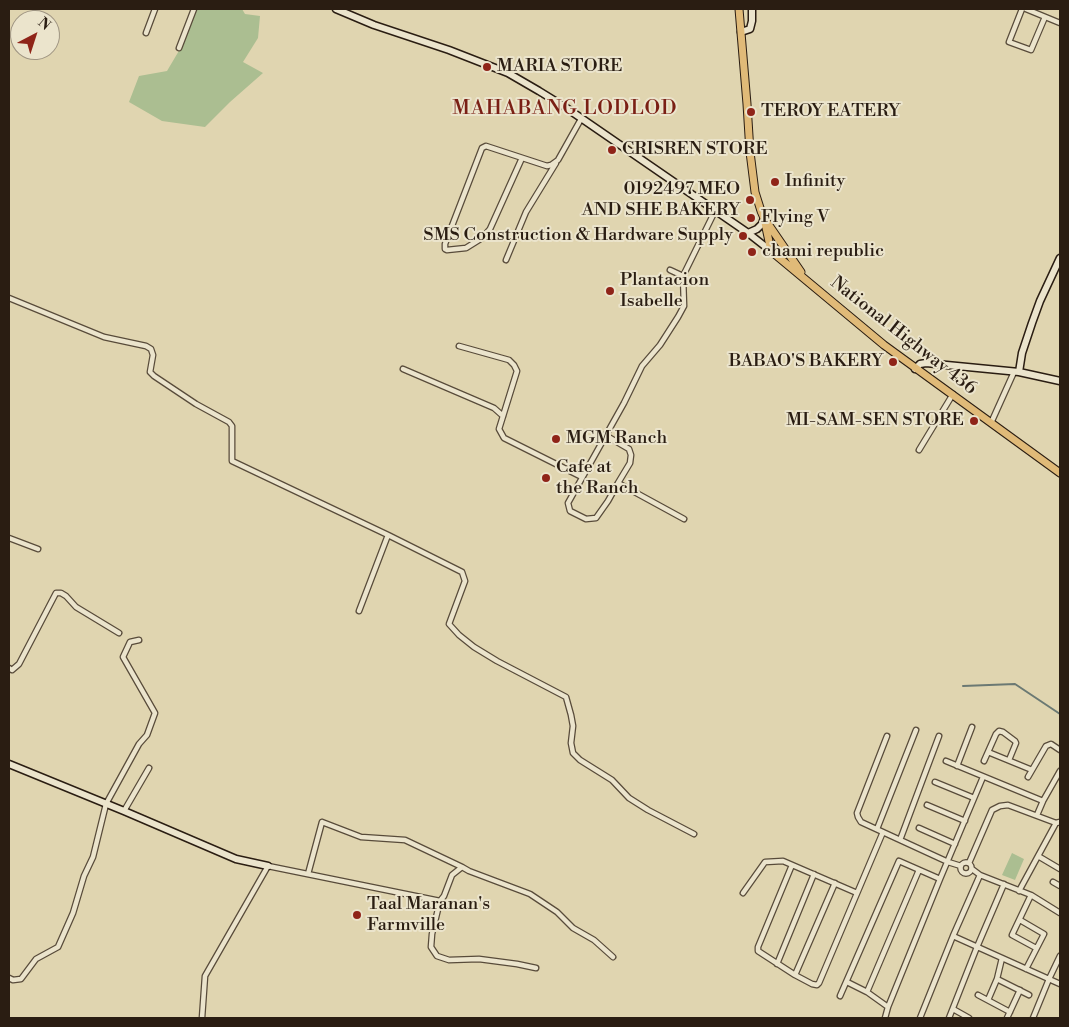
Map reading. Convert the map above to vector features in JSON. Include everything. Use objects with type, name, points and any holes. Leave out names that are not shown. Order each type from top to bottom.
[{"type":"main road","points":[[739,9],[755,192],[764,218],[771,251]]},
{"type":"main road","points":[[764,218],[806,280]]},
{"type":"main road","name":"National Highway 436","points":[[771,251],[876,339],[915,369],[953,394],[1060,473]]},
{"type":"street","points":[[146,33],[155,9]]},
{"type":"street","points":[[179,48],[194,9]]},
{"type":"street","name":"National Highway 436","points":[[336,9],[508,73],[581,118],[748,233],[771,251]]},
{"type":"street","points":[[741,32],[750,29],[752,9]]},
{"type":"street","points":[[1022,9],[1009,42],[1031,50],[1045,17]]},
{"type":"street","points":[[1026,9],[1060,23]]},
{"type":"street","points":[[506,260],[526,212],[581,118]]},
{"type":"street","points":[[522,158],[486,234],[466,248],[445,249],[445,244],[482,148],[486,146],[547,166],[552,165],[558,160]]},
{"type":"street","points":[[606,436],[629,449],[631,455],[630,463],[596,518],[586,519],[570,511],[568,503],[624,403],[642,366],[660,345],[684,306],[683,276],[715,211]]},
{"type":"street","points":[[748,233],[757,229],[762,224],[764,218]]},
{"type":"street","points":[[991,423],[1016,372],[1040,302],[1060,258]]},
{"type":"street","points":[[670,270],[683,276]]},
{"type":"street","points":[[9,298],[104,338],[146,346],[151,349],[153,355],[150,372],[154,376],[196,404],[229,422],[232,426],[232,461],[462,572],[465,582],[449,624],[474,647],[497,661],[566,696],[573,726],[572,753],[612,780],[629,798],[694,834]]},
{"type":"street","points":[[459,346],[509,360],[514,365],[517,372],[500,429],[504,438],[582,477]]},
{"type":"street","points":[[915,369],[920,364],[926,363],[1016,372],[1060,381]]},
{"type":"street","points":[[403,369],[494,408],[503,416]]},
{"type":"street","points":[[919,450],[953,394]]},
{"type":"street","points":[[618,484],[684,519]]},
{"type":"street","points":[[358,611],[388,535]]},
{"type":"street","points":[[9,538],[38,549]]},
{"type":"street","points":[[9,668],[12,670],[19,664],[56,593],[66,596],[76,607],[119,633]]},
{"type":"street","points":[[9,978],[13,980],[21,979],[36,959],[58,947],[73,913],[84,876],[93,857],[106,804],[139,744],[147,735],[155,713],[123,657],[130,642],[140,640]]},
{"type":"street","points":[[957,766],[972,727]]},
{"type":"street","points":[[877,829],[916,730]]},
{"type":"street","points":[[984,760],[999,731],[1015,741],[1016,744],[1009,760]]},
{"type":"street","points":[[887,736],[858,817],[861,822],[948,862],[961,866]]},
{"type":"street","points":[[900,840],[939,736]]},
{"type":"street","points":[[1028,778],[1046,746],[1051,744],[1060,750]]},
{"type":"street","points":[[988,752],[1032,770]]},
{"type":"street","points":[[946,761],[1043,801]]},
{"type":"street","points":[[9,764],[236,859],[440,901]]},
{"type":"street","points":[[124,811],[149,768]]},
{"type":"street","points":[[1037,815],[1060,770]]},
{"type":"street","points":[[885,1018],[940,879],[984,776]]},
{"type":"street","points":[[935,782],[974,798]]},
{"type":"street","points":[[927,804],[965,821]]},
{"type":"street","points":[[969,863],[992,810],[1000,806],[1008,805],[1058,822],[1019,891]]},
{"type":"street","points":[[308,874],[322,822],[361,837],[405,840],[469,871],[530,894],[557,912],[573,928],[594,940],[613,957]]},
{"type":"street","points":[[919,828],[955,844]]},
{"type":"street","points":[[792,866],[758,951],[795,975],[812,984],[817,984],[883,832]]},
{"type":"street","points":[[1038,856],[1060,869]]},
{"type":"street","points":[[743,894],[765,862],[783,861],[857,892]]},
{"type":"street","points":[[840,996],[899,861],[940,879]]},
{"type":"street","points":[[961,866],[965,862],[969,863]]},
{"type":"street","points":[[969,863],[972,869],[980,874],[1031,896],[1060,913]]},
{"type":"street","points":[[202,1018],[205,976],[268,866]]},
{"type":"street","points":[[961,866],[964,873],[970,872],[972,869]]},
{"type":"street","points":[[462,867],[452,875],[444,896],[440,901],[432,934],[431,947],[437,956],[449,960],[479,959],[536,968]]},
{"type":"street","points":[[868,992],[919,870]]},
{"type":"street","points":[[777,964],[814,874]]},
{"type":"street","points":[[920,1018],[952,936],[980,874]]},
{"type":"street","points":[[1053,882],[1060,886]]},
{"type":"street","points":[[795,975],[835,883]]},
{"type":"street","points":[[949,1018],[976,947],[1004,884]]},
{"type":"street","points":[[1031,896],[1012,935],[1036,948]]},
{"type":"street","points":[[1020,920],[1044,934],[1026,969]]},
{"type":"street","points":[[952,936],[1060,984]]},
{"type":"street","points":[[1033,1018],[1048,979],[1060,956]]},
{"type":"street","points":[[988,1000],[997,979],[1002,958]]},
{"type":"street","points":[[997,979],[1029,995]]},
{"type":"street","points":[[847,982],[868,992],[888,1007]]},
{"type":"street","points":[[1007,1018],[1020,990]]},
{"type":"street","points":[[978,995],[1010,1012]]},
{"type":"street","points":[[953,1009],[969,1018]]},
{"type":"green space","points":[[196,9],[242,9],[245,14],[260,16],[258,38],[243,62],[263,73],[205,127],[162,121],[129,102],[139,76],[167,71],[180,49]]},
{"type":"green space","points":[[1012,853],[1024,859],[1015,880],[1002,875]]},
{"type":"waterway","points":[[963,686],[1015,684],[1060,714]]},
{"type":"place","name":"MARIA STORE","points":[[487,67]]},
{"type":"place","name":"TEROY EATERY","points":[[751,112]]},
{"type":"place","name":"CRISREN STORE","points":[[612,150]]},
{"type":"place","name":"Infinity","points":[[775,182]]},
{"type":"place","name":"0192497 MEO AND SHE BAKERY","points":[[750,200]]},
{"type":"place","name":"Flying V","points":[[751,218]]},
{"type":"place","name":"SMS Construction & Hardware Supply","points":[[743,236]]},
{"type":"place","name":"chami republic","points":[[752,252]]},
{"type":"place","name":"Plantacion Isabelle","points":[[610,291]]},
{"type":"place","name":"BABAO'S BAKERY","points":[[893,362]]},
{"type":"place","name":"MI-SAM-SEN STORE","points":[[974,421]]},
{"type":"place","name":"MGM Ranch","points":[[556,439]]},
{"type":"place","name":"Cafe at the Ranch","points":[[546,478]]},
{"type":"place","name":"Taal Maranan's Farmville","points":[[357,915]]},
{"type":"district","name":"MAHABANG LODLOD","points":[[565,109]]}]
